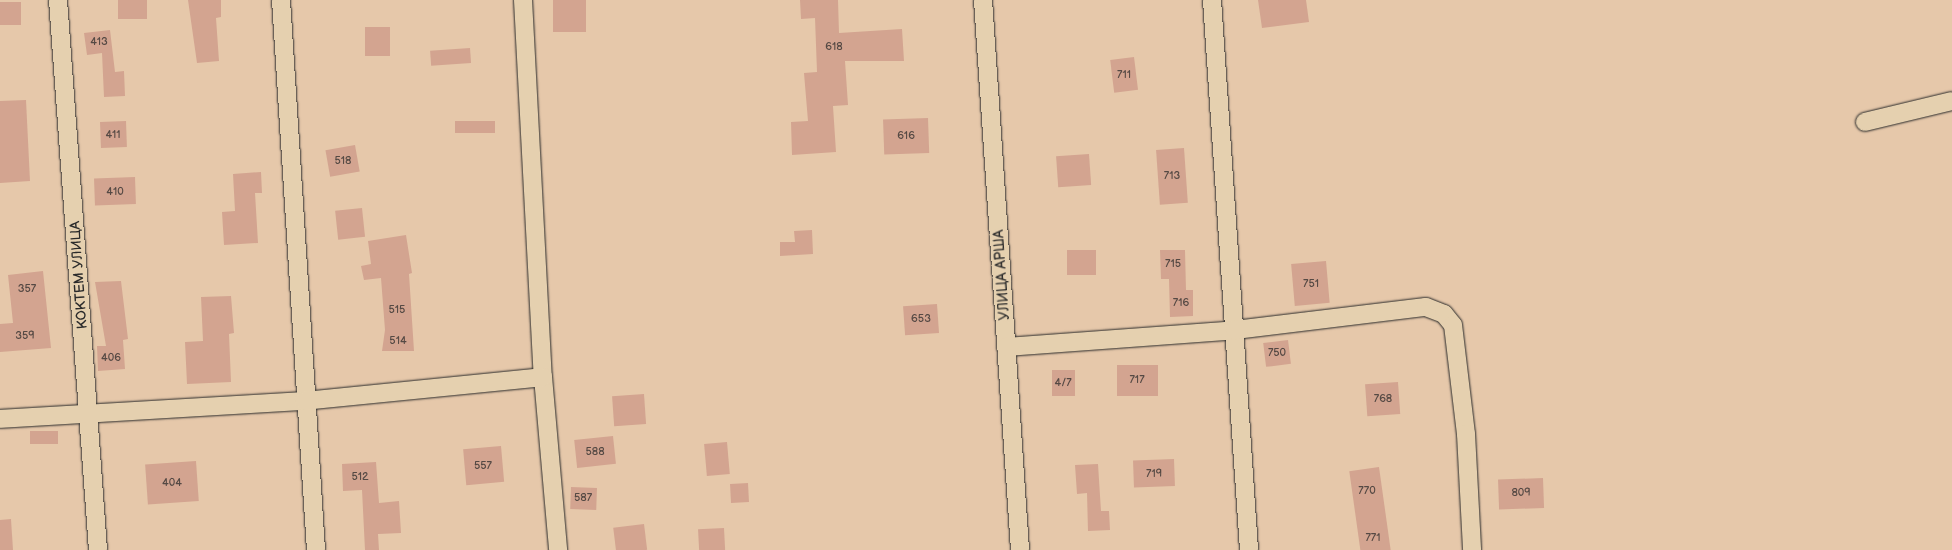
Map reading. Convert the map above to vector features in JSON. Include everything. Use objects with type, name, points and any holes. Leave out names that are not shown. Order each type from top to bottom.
[{"type":"street","name":"КОКТЕМ УЛИЦА","points":[[58,0],[98,550]]},
{"type":"street","points":[[281,0],[304,401],[316,550]]},
{"type":"street","points":[[523,0],[543,377],[558,550]]},
{"type":"street","name":"УЛИЦА АРША","points":[[983,0],[1020,550]]},
{"type":"street","points":[[1212,0],[1250,550]]},
{"type":"street","points":[[1865,122],[1952,101]]},
{"type":"street","points":[[1006,347],[1236,330],[1426,307],[1444,314],[1453,324],[1466,434],[1472,550]]},
{"type":"street","points":[[0,419],[304,401],[543,377]]},
{"type":"building","points":[[118,0],[147,0],[147,19],[118,19]]},
{"type":"building","points":[[188,0],[221,0],[221,17],[216,18],[219,61],[197,63]]},
{"type":"building","points":[[553,0],[586,0],[586,32],[553,32]]},
{"type":"building","points":[[800,0],[838,0],[839,33],[902,29],[904,61],[845,61],[848,105],[833,106],[836,152],[792,155],[791,122],[808,121],[804,73],[817,72],[815,18],[801,19]]},
{"type":"building","points":[[1258,0],[1306,0],[1309,22],[1262,28]]},
{"type":"building","points":[[0,2],[21,2],[21,25],[0,25]]},
{"type":"building","points":[[365,27],[390,27],[390,56],[365,56]]},
{"type":"building","points":[[110,30],[115,72],[124,71],[125,96],[104,97],[102,53],[87,55],[84,33]]},
{"type":"building","points":[[470,48],[471,63],[431,66],[430,51]]},
{"type":"building","points":[[1134,57],[1138,90],[1114,93],[1110,60]]},
{"type":"building","points":[[26,100],[30,181],[0,183],[0,101]]},
{"type":"building","points":[[928,118],[929,153],[884,155],[883,120]]},
{"type":"building","points":[[126,121],[127,147],[101,148],[100,122]]},
{"type":"building","points":[[455,121],[495,121],[495,133],[455,133]]},
{"type":"building","points":[[355,145],[360,172],[330,177],[325,150]]},
{"type":"building","points":[[1184,148],[1188,203],[1160,205],[1156,150]]},
{"type":"building","points":[[1089,154],[1091,185],[1058,187],[1056,156]]},
{"type":"building","points":[[261,172],[262,193],[255,193],[258,243],[224,245],[222,212],[235,211],[233,174]]},
{"type":"building","points":[[135,177],[136,204],[95,205],[94,178]]},
{"type":"building","points":[[362,208],[365,237],[338,240],[335,211]]},
{"type":"building","points":[[812,230],[813,254],[780,256],[780,242],[795,242],[794,231]]},
{"type":"building","points":[[406,235],[412,273],[409,274],[414,351],[382,351],[385,330],[381,278],[364,280],[361,266],[371,264],[368,241]]},
{"type":"building","points":[[1067,250],[1096,250],[1096,275],[1067,275]]},
{"type":"building","points":[[1160,250],[1185,250],[1186,290],[1193,290],[1193,316],[1170,317],[1169,279],[1161,279]]},
{"type":"building","points":[[1326,261],[1330,303],[1295,306],[1291,264]]},
{"type":"building","points":[[43,271],[51,348],[0,352],[0,324],[13,323],[8,275]]},
{"type":"building","points":[[121,281],[128,339],[123,340],[125,369],[98,371],[97,346],[106,346],[95,282]]},
{"type":"building","points":[[231,296],[234,333],[229,334],[231,382],[187,384],[185,342],[203,341],[201,297]]},
{"type":"building","points":[[937,304],[939,333],[905,335],[903,306]]},
{"type":"building","points":[[1288,340],[1291,364],[1266,367],[1263,343]]},
{"type":"building","points":[[1117,365],[1158,365],[1158,396],[1117,396]]},
{"type":"building","points":[[1052,370],[1075,370],[1075,396],[1052,396]]},
{"type":"building","points":[[1398,382],[1400,414],[1367,416],[1365,384]]},
{"type":"building","points":[[644,394],[646,424],[614,426],[612,396]]},
{"type":"building","points":[[30,431],[58,431],[58,444],[30,444]]},
{"type":"building","points":[[613,436],[616,464],[577,468],[574,440]]},
{"type":"building","points":[[727,442],[730,474],[707,476],[704,444]]},
{"type":"building","points":[[501,446],[504,482],[466,485],[463,449]]},
{"type":"building","points":[[1174,459],[1175,486],[1134,487],[1133,460]]},
{"type":"building","points":[[196,461],[199,501],[148,504],[145,465]]},
{"type":"building","points":[[376,462],[379,503],[399,501],[401,533],[378,534],[379,550],[365,550],[362,490],[343,491],[342,464]]},
{"type":"building","points":[[1098,464],[1101,511],[1109,511],[1110,530],[1088,531],[1087,493],[1077,494],[1075,465]]},
{"type":"building","points":[[1379,467],[1391,550],[1360,550],[1349,471]]},
{"type":"building","points":[[1543,478],[1544,508],[1499,510],[1498,480]]},
{"type":"building","points":[[748,483],[749,502],[731,503],[730,484]]},
{"type":"building","points":[[571,487],[597,488],[596,510],[570,509]]},
{"type":"building","points":[[11,519],[13,550],[0,550],[0,520]]},
{"type":"building","points":[[644,524],[647,550],[616,550],[613,528]]},
{"type":"building","points":[[724,528],[725,550],[699,550],[698,529]]}]
